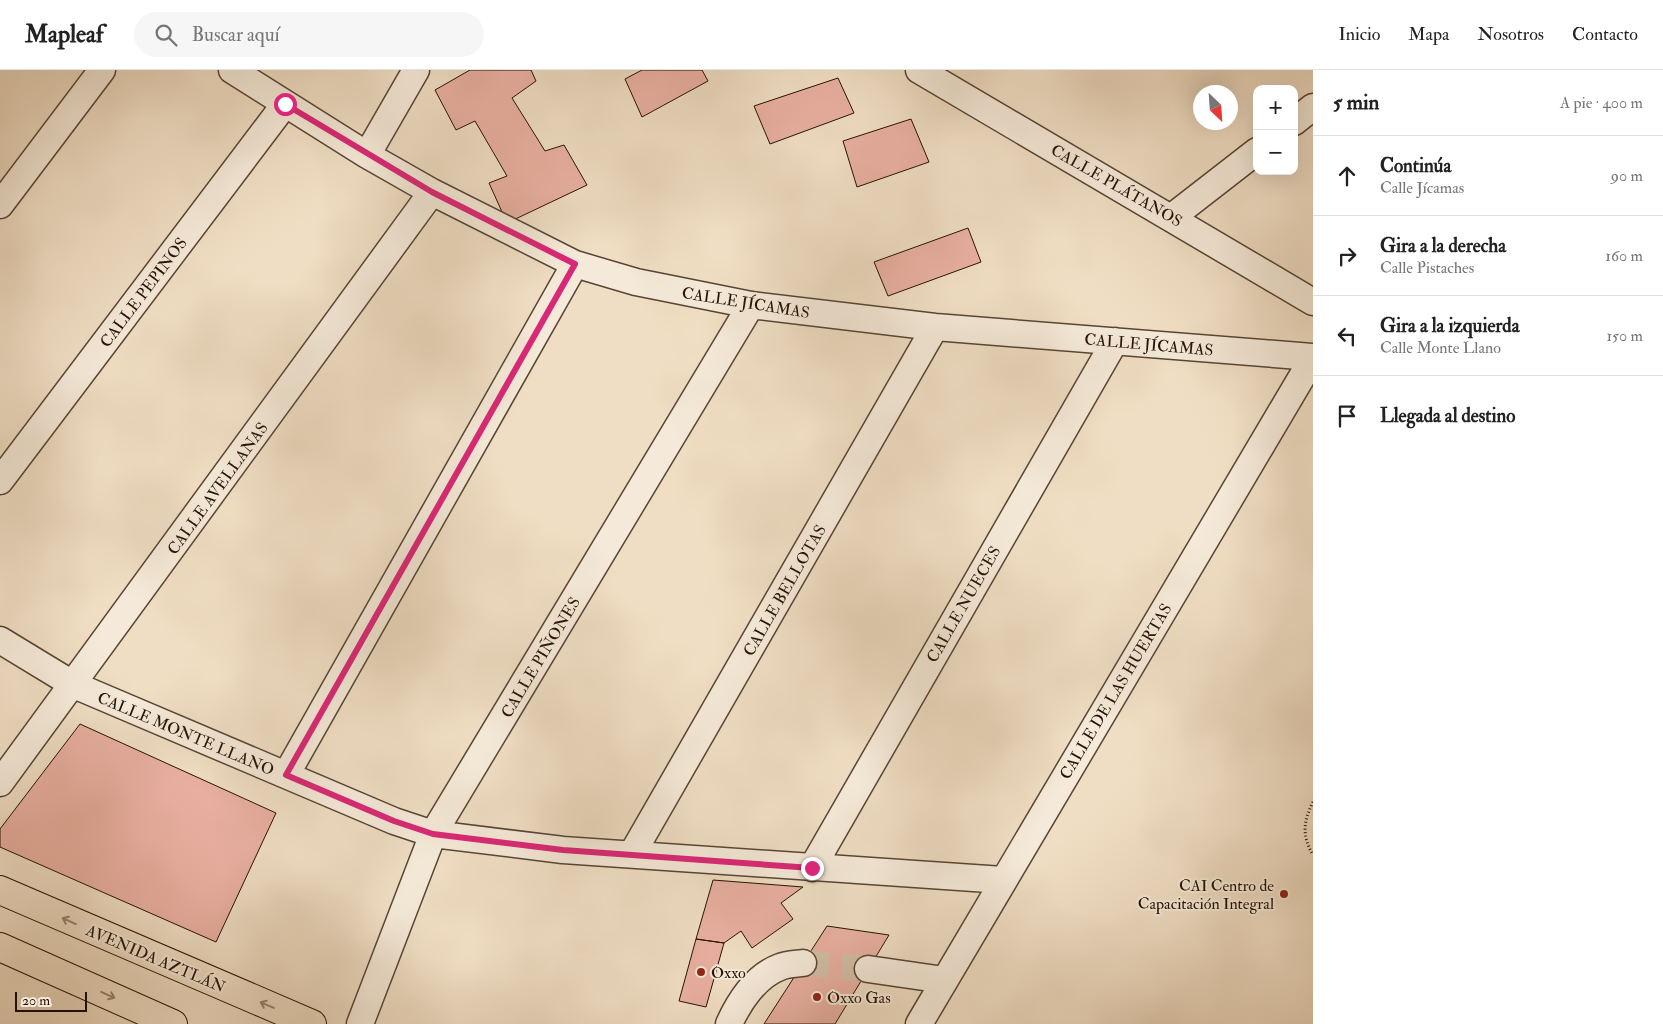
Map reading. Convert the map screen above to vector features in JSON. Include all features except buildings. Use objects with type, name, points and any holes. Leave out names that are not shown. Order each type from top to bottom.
[{"type":"main road","name":"AVENIDA AZTLÁN","points":[[0,890],[312,1024]]},
{"type":"main road","points":[[0,947],[173,1024]]},
{"type":"street","points":[[0,205],[102,70]]},
{"type":"street","name":"CALLE JÍCAMAS","points":[[232,70],[432,192],[575,264],[645,284],[751,305],[935,327],[1313,358]]},
{"type":"street","points":[[367,154],[416,70]]},
{"type":"street","name":"CALLE PLÁTANOS","points":[[919,70],[1172,217],[1313,302]]},
{"type":"street","name":"CALLE PEPINOS","points":[[0,481],[285,104]]},
{"type":"street","points":[[1298,119],[1313,107]]},
{"type":"street","points":[[1172,217],[1253,155]]},
{"type":"street","name":"CALLE AVELLANAS","points":[[0,783],[74,685],[432,192]]},
{"type":"street","points":[[286,775],[575,264]]},
{"type":"street","name":"CALLE PIÑONES","points":[[360,1024],[433,834],[751,305]]},
{"type":"street","name":"CALLE BELLOTAS","points":[[632,854],[935,327]]},
{"type":"street","name":"CALLE NUECES","points":[[812,868],[1115,341]]},
{"type":"street","name":"CALLE DE LAS HUERTAS","points":[[919,1024],[1313,358]]},
{"type":"street","name":"CALLE MONTE LLANO","points":[[0,640],[74,685],[394,821],[433,834],[563,850],[1003,880]]},
{"type":"street","points":[[729,1024],[739,1002],[764,977],[780,967],[804,963]]},
{"type":"street","points":[[868,969],[944,980]]},
{"type":"path","points":[[1313,802],[1303,827],[1306,842],[1313,854]]},
{"type":"tunnel","points":[[803,963],[868,969]]},
{"type":"place","name":"CAI Centro de Capacitación Integral","points":[[1284,894]]},
{"type":"place","name":"Oxxo","points":[[701,972]]},
{"type":"place","name":"Oxxo Gas","points":[[817,997]]},
{"type":"route","points":[[285,104],[432,192],[575,264],[286,775],[394,821],[433,834],[563,850],[812,868]]}]
